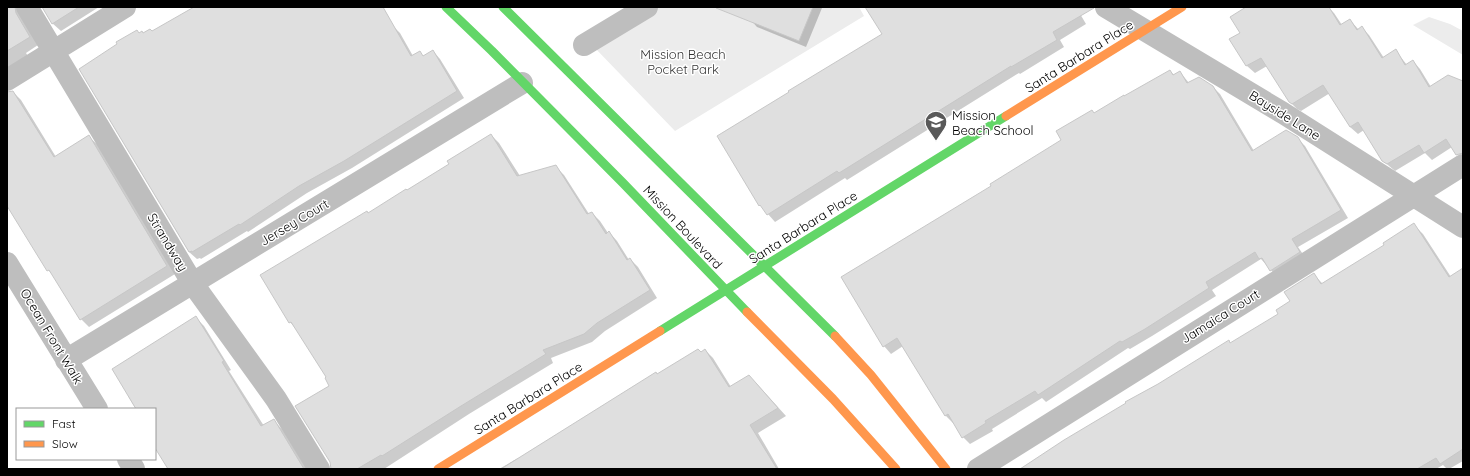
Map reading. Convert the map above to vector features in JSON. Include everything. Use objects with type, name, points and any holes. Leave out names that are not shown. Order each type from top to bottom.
[{"type":"main road","name":"Mission Boulevard","points":[[446,7],[492,51],[522,83],[623,183],[725,290],[833,399],[896,469]]},
{"type":"main road","points":[[503,7],[828,329],[871,375],[946,469]]},
{"type":"main road","name":"Santa Barbara Place","points":[[438,469],[1182,7]]},
{"type":"street","name":"Strandway","points":[[27,7],[53,53],[193,284],[276,399],[319,469]]},
{"type":"street","points":[[7,80],[53,53],[125,7]]},
{"type":"street","points":[[584,45],[647,7]]},
{"type":"street","name":"Bayside Lane","points":[[1106,7],[1463,226]]},
{"type":"street","name":"Jersey Court","points":[[66,360],[522,83]]},
{"type":"street","name":"Jamaica Court","points":[[978,469],[1463,164]]},
{"type":"street","name":"Ocean Front Walk","points":[[7,262],[96,408]]},
{"type":"street","points":[[129,460],[134,469]]},
{"type":"green space","name":"Mission Beach Pocket Park","points":[[657,7],[859,7],[864,16],[675,131],[594,47]]},
{"type":"green space","points":[[1429,17],[1450,24],[1463,31],[1463,55],[1413,25]]},
{"type":"building","points":[[7,7],[15,7],[16,13],[30,37],[7,51]]},
{"type":"building","points":[[42,7],[79,7],[52,24]]},
{"type":"building","points":[[194,7],[383,7],[411,56],[420,51],[423,56],[433,50],[457,91],[344,161],[299,186],[240,225],[239,224],[192,252],[189,252],[79,69],[117,44],[116,42],[137,30],[139,33],[142,31],[143,33],[150,29],[152,31]]},
{"type":"building","points":[[813,7],[799,41],[716,8]]},
{"type":"building","points":[[865,7],[1094,8],[1053,32],[1057,40],[1011,66],[839,173],[837,171],[767,215],[760,205],[759,206],[717,136],[882,34]]},
{"type":"building","points":[[1246,7],[1329,7],[1340,25],[1350,19],[1357,30],[1362,26],[1382,58],[1396,49],[1405,65],[1413,60],[1429,87],[1448,75],[1463,81],[1463,153],[1456,155],[1446,139],[1424,153],[1419,145],[1387,164],[1382,161],[1358,122],[1350,127],[1323,85],[1292,104],[1289,102],[1261,58],[1246,66],[1229,39],[1240,33],[1230,17]]},
{"type":"building","points":[[1170,70],[1173,75],[1180,71],[1187,83],[1199,77],[1213,86],[1252,151],[1286,130],[1298,137],[1341,210],[1292,239],[1300,252],[1270,271],[1262,258],[1259,259],[1255,252],[1206,282],[1209,288],[1145,329],[1122,342],[1120,341],[1038,395],[1035,391],[985,421],[986,423],[962,438],[948,414],[945,416],[897,338],[883,347],[841,277],[991,186],[990,184],[1061,140],[1056,131],[1092,110],[1094,113]]},
{"type":"building","points":[[13,91],[54,157],[89,135],[167,266],[80,320],[49,270],[47,271],[7,206],[7,92]]},
{"type":"building","points":[[491,134],[517,176],[556,165],[587,214],[592,212],[606,234],[609,231],[627,260],[630,258],[650,290],[597,323],[584,334],[543,350],[546,354],[382,456],[381,455],[357,469],[331,469],[330,462],[295,406],[329,386],[325,378],[326,377],[291,322],[289,323],[260,275],[367,211],[368,213],[406,189],[407,190],[449,164],[447,161]]},
{"type":"building","points":[[1414,223],[1449,277],[1463,268],[1463,449],[1440,464],[1436,458],[1417,469],[1020,469],[1064,440],[1126,403],[1125,402],[1158,384],[1229,340],[1230,343],[1278,314],[1276,310],[1290,301],[1284,292],[1314,273],[1321,284],[1384,245],[1383,243]]},
{"type":"building","points":[[196,316],[224,361],[222,362],[261,426],[274,419],[304,469],[168,469],[156,450],[156,408],[135,408],[112,369]]},
{"type":"building","points":[[698,349],[701,352],[705,349],[729,387],[749,375],[778,408],[750,425],[777,469],[501,469],[656,372],[657,374]]},
{"type":"traffic: fast","points":[[446,7],[492,51],[623,183],[747,312]]},
{"type":"traffic: fast","points":[[503,7],[835,336]]},
{"type":"traffic: fast","points":[[660,331],[1006,116]]},
{"type":"traffic: slow","points":[[1006,116],[1182,7]]},
{"type":"traffic: slow","points":[[747,312],[833,399],[896,469]]},
{"type":"traffic: slow","points":[[438,469],[660,331]]},
{"type":"traffic: slow","points":[[835,336],[871,375],[946,469]]},
{"type":"place","name":"Mission Beach School","points":[[936,142]]}]
